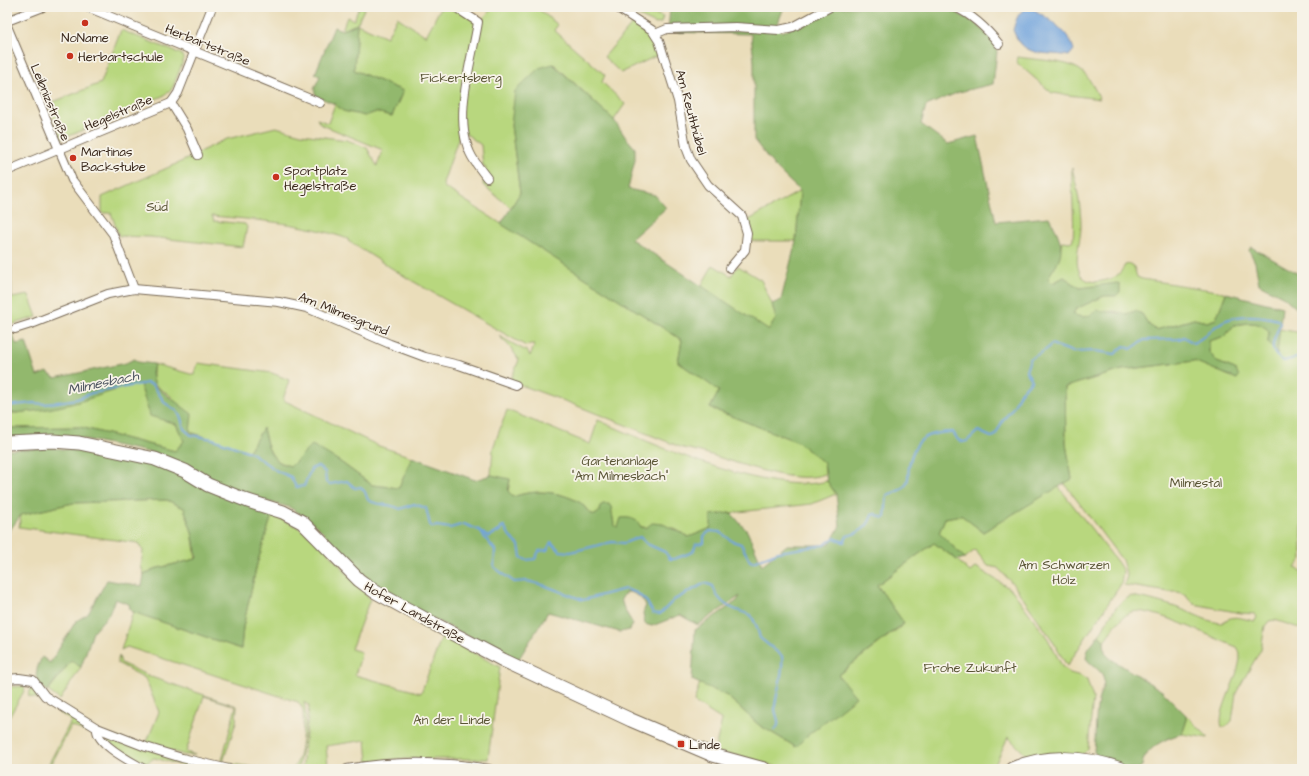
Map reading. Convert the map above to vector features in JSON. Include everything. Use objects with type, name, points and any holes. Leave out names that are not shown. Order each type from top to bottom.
[{"type":"main road","name":"Hofer Landstraße","points":[[7,443],[53,441],[79,443],[155,458],[185,471],[215,488],[248,501],[283,512],[302,522],[359,580],[425,619],[504,660],[631,720],[713,755],[764,769]]},
{"type":"main road","points":[[1012,769],[1039,760],[1056,759],[1092,761],[1121,769]]},
{"type":"street","points":[[7,21],[43,7]]},
{"type":"street","name":"Herbartstraße","points":[[87,7],[320,103]]},
{"type":"street","name":"Hegelstraße","points":[[7,171],[171,103],[178,93],[212,7]]},
{"type":"street","points":[[455,7],[478,22],[463,117],[464,133],[470,152],[487,178]]},
{"type":"street","name":"Am Reuthhübel","points":[[616,7],[652,30],[655,34],[659,41],[678,101],[686,147],[691,160],[708,185],[742,216],[746,233],[745,250],[730,268]]},
{"type":"street","points":[[655,34],[667,29],[728,27],[779,30],[793,27],[830,7]]},
{"type":"street","points":[[955,7],[990,33],[999,44]]},
{"type":"street","name":"Leibnizstraße","points":[[7,26],[59,150],[76,185],[113,234],[134,289]]},
{"type":"street","name":"Hegelstraße","points":[[171,103],[187,129],[198,155]]},
{"type":"street","name":"Am Milmesgrund","points":[[15,329],[108,294],[134,289],[290,303],[307,308],[390,344],[425,356],[459,365],[516,386]]},
{"type":"street","points":[[7,679],[19,678],[33,680],[45,696],[97,728],[175,756],[229,769]]},
{"type":"street","points":[[97,728],[98,736],[105,744],[144,769]]},
{"type":"street","points":[[346,769],[398,763],[455,765],[489,769]]},
{"type":"green space","points":[[359,7],[365,7],[357,24],[342,30],[347,17],[354,20]]},
{"type":"green space","name":"Fickertsberg","points":[[441,7],[451,7],[481,21],[493,7],[536,7],[558,25],[554,30],[605,75],[602,82],[625,104],[614,120],[554,64],[511,125],[520,193],[511,208],[483,185],[486,168],[483,166],[481,145],[461,130],[443,183],[444,187],[682,340],[678,362],[720,391],[710,408],[798,442],[824,463],[825,474],[810,477],[793,477],[774,474],[699,451],[683,448],[510,381],[519,360],[511,348],[499,336],[528,352],[530,356],[535,344],[526,346],[409,279],[348,241],[348,239],[315,229],[298,226],[212,216],[214,221],[245,224],[247,227],[243,247],[150,237],[119,236],[111,213],[102,213],[102,197],[194,156],[201,151],[227,139],[276,127],[301,134],[347,140],[367,148],[377,166],[383,150],[320,124],[317,119],[328,123],[335,104],[343,111],[365,116],[376,112],[392,116],[403,91],[354,70],[357,24],[387,37],[397,17],[426,36]]},
{"type":"green space","points":[[630,7],[638,7],[663,17],[661,23],[656,24],[632,13]]},
{"type":"green space","points":[[670,7],[784,7],[777,26],[782,32],[835,7],[945,7],[974,22],[991,37],[997,51],[993,84],[959,92],[926,106],[921,124],[948,144],[977,136],[996,222],[1049,217],[1059,238],[1061,249],[1058,261],[1048,280],[1053,283],[1064,277],[1080,288],[1117,283],[1120,284],[1120,292],[1116,296],[1104,296],[1076,309],[1073,314],[1083,317],[1089,316],[1097,310],[1126,314],[1135,311],[1142,314],[1148,324],[1156,330],[1194,319],[1207,322],[1216,319],[1226,293],[1282,307],[1277,355],[1268,342],[1269,331],[1261,325],[1253,323],[1234,325],[1225,336],[1209,341],[1209,352],[1217,362],[1235,369],[1239,376],[1237,379],[1194,361],[1122,370],[1065,387],[1066,444],[1072,479],[983,532],[961,515],[945,518],[939,533],[965,558],[957,560],[934,543],[877,585],[904,623],[838,675],[856,697],[808,735],[796,747],[759,725],[727,696],[692,680],[695,630],[737,601],[740,596],[698,625],[680,615],[652,626],[645,624],[643,613],[646,605],[644,602],[635,594],[626,592],[621,599],[624,609],[633,624],[630,630],[620,632],[548,612],[518,660],[390,598],[369,580],[321,530],[307,518],[289,507],[249,497],[212,481],[158,454],[70,436],[7,438],[7,428],[80,427],[175,451],[184,441],[176,424],[150,416],[140,384],[63,406],[7,413],[8,336],[13,335],[16,344],[26,342],[37,376],[47,372],[55,378],[126,363],[134,359],[138,362],[154,364],[152,374],[155,386],[192,414],[190,432],[249,451],[263,428],[271,453],[278,461],[291,466],[312,445],[339,461],[372,485],[399,488],[412,457],[475,480],[491,475],[510,479],[508,491],[513,497],[521,494],[538,492],[555,493],[579,502],[590,513],[595,515],[599,512],[600,506],[603,504],[609,504],[611,507],[614,525],[618,527],[621,518],[628,518],[635,520],[641,527],[646,528],[652,523],[663,524],[689,537],[711,528],[711,515],[731,513],[747,531],[762,565],[787,545],[829,545],[840,526],[836,494],[827,481],[824,463],[798,442],[710,408],[719,391],[678,362],[682,340],[501,224],[520,193],[511,125],[515,91],[539,68],[553,64],[614,120],[635,148],[635,160],[628,189],[655,195],[666,208],[631,239],[768,330],[776,319],[772,304],[781,300],[796,241],[800,191],[775,167],[754,140],[754,62],[751,34],[668,32]]},
{"type":"green space","points":[[633,23],[653,38],[660,54],[621,73],[604,57]]},
{"type":"green space","points":[[357,24],[354,70],[403,91],[392,116],[376,112],[365,116],[343,111],[335,104],[316,96],[314,89],[320,76],[315,74],[334,27],[342,30]]},
{"type":"green space","points":[[121,30],[181,54],[184,59],[173,87],[165,95],[62,139],[48,104],[101,83]]},
{"type":"green space","points":[[1018,57],[1059,62],[1080,70],[1092,83],[1100,99],[1052,93],[1016,62]]},
{"type":"green space","points":[[1072,168],[1080,211],[1081,231],[1077,261],[1080,274],[1088,280],[1095,282],[1102,281],[1116,276],[1121,272],[1125,265],[1130,264],[1134,267],[1137,277],[1142,279],[1226,293],[1216,319],[1207,322],[1194,319],[1156,330],[1148,324],[1142,314],[1135,311],[1126,314],[1114,311],[1081,318],[1073,314],[1075,309],[1104,296],[1097,287],[1080,288],[1064,277],[1053,283],[1048,280],[1050,272],[1058,261],[1062,241],[1070,242],[1073,240],[1074,222]]},
{"type":"green space","points":[[800,191],[796,241],[751,241],[747,221]]},
{"type":"green space","points":[[1251,247],[1302,276],[1302,309],[1296,308],[1284,297],[1259,284],[1255,262],[1249,250]]},
{"type":"green space","points":[[7,265],[11,265],[12,298],[29,295],[37,317],[10,325],[7,345]]},
{"type":"green space","points":[[713,265],[731,276],[738,266],[761,280],[772,304],[776,319],[768,331],[701,286]]},
{"type":"green space","name":"Milmestal","points":[[1250,323],[1262,324],[1269,331],[1268,342],[1277,354],[1279,329],[1302,333],[1302,559],[1295,568],[1302,571],[1302,629],[1275,620],[1269,621],[1265,626],[1261,649],[1236,693],[1232,721],[1226,727],[1222,727],[1221,719],[1223,709],[1239,663],[1240,654],[1237,647],[1182,624],[1150,613],[1138,611],[1129,613],[1121,619],[1104,641],[1099,635],[1121,602],[1132,596],[1169,605],[1206,619],[1222,623],[1234,617],[1255,621],[1257,617],[1255,614],[1241,613],[1194,604],[1186,595],[1178,592],[1124,585],[1127,576],[1122,560],[1064,483],[1072,479],[1066,444],[1065,387],[1122,370],[1194,361],[1237,379],[1235,369],[1217,362],[1209,352],[1209,341],[1225,336],[1234,325]]},
{"type":"green space","points":[[198,363],[272,373],[289,380],[283,400],[379,446],[412,457],[399,488],[372,485],[339,461],[291,466],[284,464],[274,457],[268,447],[263,428],[249,451],[190,432],[177,404],[166,392],[155,384],[153,380],[154,364],[194,375]]},
{"type":"green space","points":[[140,384],[150,415],[176,424],[184,441],[175,451],[80,427],[7,428],[7,413],[18,413]]},
{"type":"green space","name":"Gartenanlage \"Am Milmesbach\"","points":[[507,410],[590,444],[598,420],[711,466],[775,482],[803,484],[827,481],[836,494],[812,504],[711,515],[712,528],[689,537],[673,528],[641,527],[637,521],[620,524],[618,527],[614,525],[611,507],[600,506],[599,512],[595,515],[590,513],[579,502],[555,493],[538,492],[521,494],[513,497],[508,491],[510,480],[491,475],[493,448]]},
{"type":"green space","points":[[52,448],[105,453],[153,462],[272,515],[257,564],[243,627],[241,649],[133,612],[130,609],[129,604],[115,599],[109,614],[93,632],[81,667],[71,661],[47,691],[42,688],[36,676],[42,657],[50,663],[76,621],[88,614],[107,580],[142,586],[144,575],[154,569],[196,559],[197,556],[192,532],[184,508],[167,500],[73,503],[21,515],[7,534],[7,450]]},
{"type":"green space","name":"Am Schwarzen Holz","points":[[1058,486],[1123,571],[1121,584],[1067,666],[1051,638],[1013,584],[998,568],[988,566],[975,550],[965,558],[939,533],[945,518],[961,515],[983,532]]},
{"type":"green space","points":[[167,500],[184,508],[192,532],[196,559],[154,569],[144,575],[141,566],[143,551],[138,543],[19,527],[21,515],[73,503]]},
{"type":"green space","name":"An der Linde","points":[[272,515],[296,526],[318,541],[370,599],[351,649],[361,652],[355,675],[421,693],[442,636],[500,667],[488,759],[398,759],[368,762],[366,740],[326,746],[328,766],[302,769],[309,706],[304,702],[306,717],[302,750],[297,769],[292,769],[298,760],[300,753],[302,734],[303,711],[298,702],[127,647],[121,650],[133,612],[241,649],[243,627],[257,564]]},
{"type":"green space","name":"Frohe Zukunft","points":[[934,543],[970,572],[976,567],[1012,590],[1048,639],[1063,668],[1070,673],[1081,676],[1087,680],[1093,698],[1088,749],[1081,756],[1028,757],[1008,737],[993,769],[784,769],[741,756],[714,753],[722,720],[694,702],[700,682],[727,696],[759,725],[796,747],[808,735],[838,675],[904,624],[877,585]]},
{"type":"green space","points":[[1099,635],[1104,641],[1105,653],[1111,659],[1162,691],[1186,715],[1186,723],[1182,734],[1163,741],[1151,749],[1143,760],[1142,766],[1138,769],[1120,767],[1107,763],[1101,760],[1094,751],[1097,707],[1104,679],[1102,674],[1086,658],[1088,648]]},
{"type":"green space","points":[[119,656],[121,663],[151,677],[237,706],[236,722],[223,762],[267,769],[240,768],[221,764],[236,706],[204,696],[186,752],[195,755],[185,755],[146,744],[159,712],[145,678],[117,663]]},
{"type":"green space","points":[[71,661],[81,667],[60,700],[48,691]]},
{"type":"green space","points":[[25,686],[24,691],[7,721],[7,687]]},
{"type":"green space","points":[[32,687],[64,713],[89,730],[86,732],[71,726],[49,769],[46,769],[71,721],[43,700],[28,696]]},
{"type":"green space","points":[[1186,715],[1208,738],[1182,734],[1186,723]]},
{"type":"green space","points":[[105,735],[220,769],[196,769],[154,758],[147,763],[152,769],[150,769],[117,749],[104,738]]},
{"type":"water","points":[[1030,7],[1056,25],[1067,36],[1074,50],[1069,56],[1035,52],[1023,46],[1017,39],[1013,30],[1017,19],[1023,10]]},
{"type":"waterway","name":"Milmesbach","points":[[7,406],[33,403],[45,404],[77,399],[92,393],[147,383],[153,385],[165,403],[177,411],[184,429],[191,435],[213,439],[250,452],[277,471],[291,477],[296,487],[304,486],[311,469],[318,466],[325,472],[326,482],[330,484],[347,481],[355,488],[361,487],[368,500],[372,502],[400,509],[414,504],[426,508],[430,525],[433,527],[437,526],[450,528],[464,524],[479,530],[488,537],[501,530],[501,527],[504,526],[511,538],[519,545],[521,557],[526,560],[535,559],[539,551],[547,550],[551,542],[560,551],[570,552],[612,542],[624,543],[640,537],[647,544],[665,552],[670,559],[674,559],[693,552],[696,544],[704,543],[704,536],[710,531],[720,532],[732,541],[741,544],[750,561],[753,562],[778,552],[824,545],[834,538],[844,542],[847,536],[865,527],[872,515],[875,514],[883,518],[885,517],[887,495],[898,491],[906,485],[911,457],[918,443],[929,436],[944,432],[953,432],[958,440],[963,442],[967,441],[978,431],[991,437],[995,436],[1002,422],[1014,406],[1020,393],[1032,380],[1026,371],[1030,359],[1047,349],[1051,344],[1073,352],[1095,351],[1115,354],[1124,346],[1131,349],[1144,340],[1179,339],[1184,337],[1193,343],[1225,320],[1256,316],[1278,320],[1280,323],[1274,339],[1274,353],[1284,361],[1295,358],[1300,359],[1301,362],[1298,367],[1302,372]]},
{"type":"waterway","points":[[482,534],[495,550],[494,567],[514,582],[527,581],[543,585],[583,600],[625,589],[637,593],[647,602],[653,613],[660,614],[674,600],[705,583],[713,586],[719,598],[728,606],[751,615],[757,627],[760,638],[782,656],[781,675],[775,706],[778,724],[775,730]]},
{"type":"place","name":"NoName","points":[[85,23]]},
{"type":"place","name":"Herbartschule","points":[[70,56]]},
{"type":"place","name":"Martinas Backstube","points":[[73,158]]},
{"type":"place","name":"Sportplatz Hegelstraße","points":[[276,177]]},
{"type":"place","name":"Linde","points":[[681,744]]},
{"type":"park label","name":"Süd","points":[[157,206]]}]
